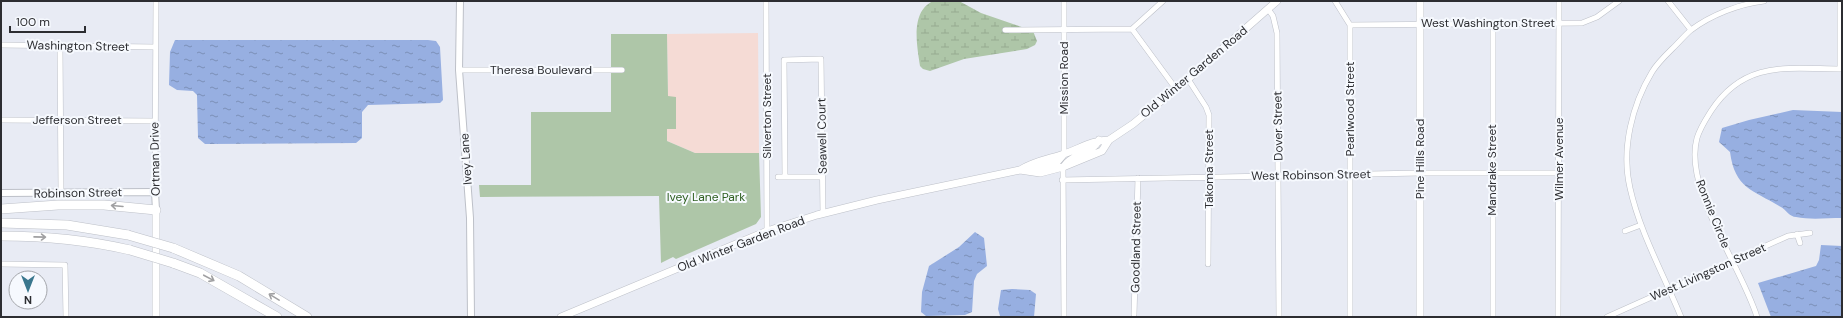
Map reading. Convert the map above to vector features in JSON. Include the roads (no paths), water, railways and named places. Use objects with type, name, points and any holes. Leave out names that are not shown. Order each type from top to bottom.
[{"type":"highway","points":[[1,208],[58,205],[104,205],[156,210]]},
{"type":"highway","points":[[1,223],[67,225],[128,235],[173,248],[239,276],[307,317]]},
{"type":"highway","points":[[1,236],[52,237],[81,240],[130,250],[200,273],[277,317]]},
{"type":"main road","name":"Old Winter Garden Road","points":[[561,317],[768,231],[823,214],[877,200],[1023,171],[1040,173],[1063,167],[1102,151],[1109,140],[1133,124],[1188,79],[1277,1]]},
{"type":"main road","name":"Pine Hills Road","points":[[1420,1],[1420,317]]},
{"type":"main road","name":"Old Winter Garden Road","points":[[1023,171],[1032,163],[1064,154],[1099,140],[1109,140]]},
{"type":"main road","points":[[1063,167],[1069,159],[1096,146],[1099,140]]},
{"type":"main road","name":"Ortman Drive","points":[[156,210],[156,317]]},
{"type":"street","name":"Ortman Drive","points":[[156,1],[154,121],[156,210]]},
{"type":"street","name":"Ivey Lane","points":[[460,1],[459,70],[469,215],[471,317]]},
{"type":"street","name":"Silverton Street","points":[[766,1],[768,231]]},
{"type":"street","name":"Mission Road","points":[[1064,1],[1064,154]]},
{"type":"street","points":[[1006,30],[1132,29],[1163,1]]},
{"type":"street","points":[[1335,1],[1350,25]]},
{"type":"street","name":"Wilmer Avenue","points":[[1558,317],[1559,1]]},
{"type":"street","name":"West Washington Street","points":[[1350,25],[1582,23],[1597,17],[1619,1]]},
{"type":"street","points":[[1668,1],[1691,30]]},
{"type":"street","points":[[1681,317],[1641,225],[1629,179],[1627,148],[1633,118],[1642,92],[1653,71],[1691,30],[1736,8],[1764,1]]},
{"type":"street","points":[[1840,1],[1841,69]]},
{"type":"street","name":"Dover Street","points":[[1268,9],[1273,16],[1277,33],[1279,317]]},
{"type":"street","name":"Mandrake Street","points":[[1493,23],[1493,317]]},
{"type":"street","name":"Pearlwood Street","points":[[1350,25],[1350,317]]},
{"type":"street","points":[[1132,29],[1176,88]]},
{"type":"street","name":"Washington Street","points":[[1,46],[155,47]]},
{"type":"street","points":[[60,46],[61,193]]},
{"type":"street","name":"Seawell Court","points":[[785,177],[784,60],[820,59],[823,214]]},
{"type":"street","name":"Ronnie Circle","points":[[1757,317],[1700,188],[1695,164],[1697,138],[1706,119],[1722,95],[1748,76],[1780,68],[1841,69]]},
{"type":"street","name":"Theresa Boulevard","points":[[459,70],[622,70]]},
{"type":"street","name":"Takoma Street","points":[[1188,79],[1209,115],[1210,177],[1208,264]]},
{"type":"street","name":"Jefferson Street","points":[[1,120],[154,121]]},
{"type":"street","points":[[1063,167],[1064,317]]},
{"type":"street","name":"West Robinson Street","points":[[1062,180],[1420,173],[1559,173]]},
{"type":"street","points":[[778,177],[822,177]]},
{"type":"street","name":"Goodland Street","points":[[1134,315],[1138,178]]},
{"type":"street","name":"Robinson Street","points":[[1,193],[155,192]]},
{"type":"street","points":[[1625,231],[1641,225]]},
{"type":"street","name":"West Livingston Street","points":[[1607,317],[1616,316],[1669,288],[1788,236],[1810,233]]},
{"type":"street","points":[[1797,234],[1800,243]]},
{"type":"street","points":[[1,264],[65,265],[66,317]]},
{"type":"water","points":[[175,40],[436,41],[440,47],[443,100],[440,103],[368,105],[362,112],[362,138],[356,143],[205,144],[198,138],[197,95],[193,91],[177,90],[169,85],[170,52]]},
{"type":"water","points":[[1793,110],[1842,112],[1842,218],[1819,219],[1792,216],[1781,207],[1754,192],[1741,181],[1732,164],[1730,152],[1719,142],[1722,128]]},
{"type":"water","points":[[975,232],[984,238],[987,266],[977,274],[974,281],[972,312],[965,315],[926,316],[921,312],[922,292],[929,266],[959,247]]},
{"type":"water","points":[[1821,245],[1842,246],[1842,317],[1771,317],[1758,283],[1816,266],[1819,260]]},
{"type":"water","points":[[1001,290],[1030,290],[1036,294],[1034,317],[1000,316],[998,309]]},
{"type":"park label","name":"Ivey Lane Park","points":[[706,197]]}]
